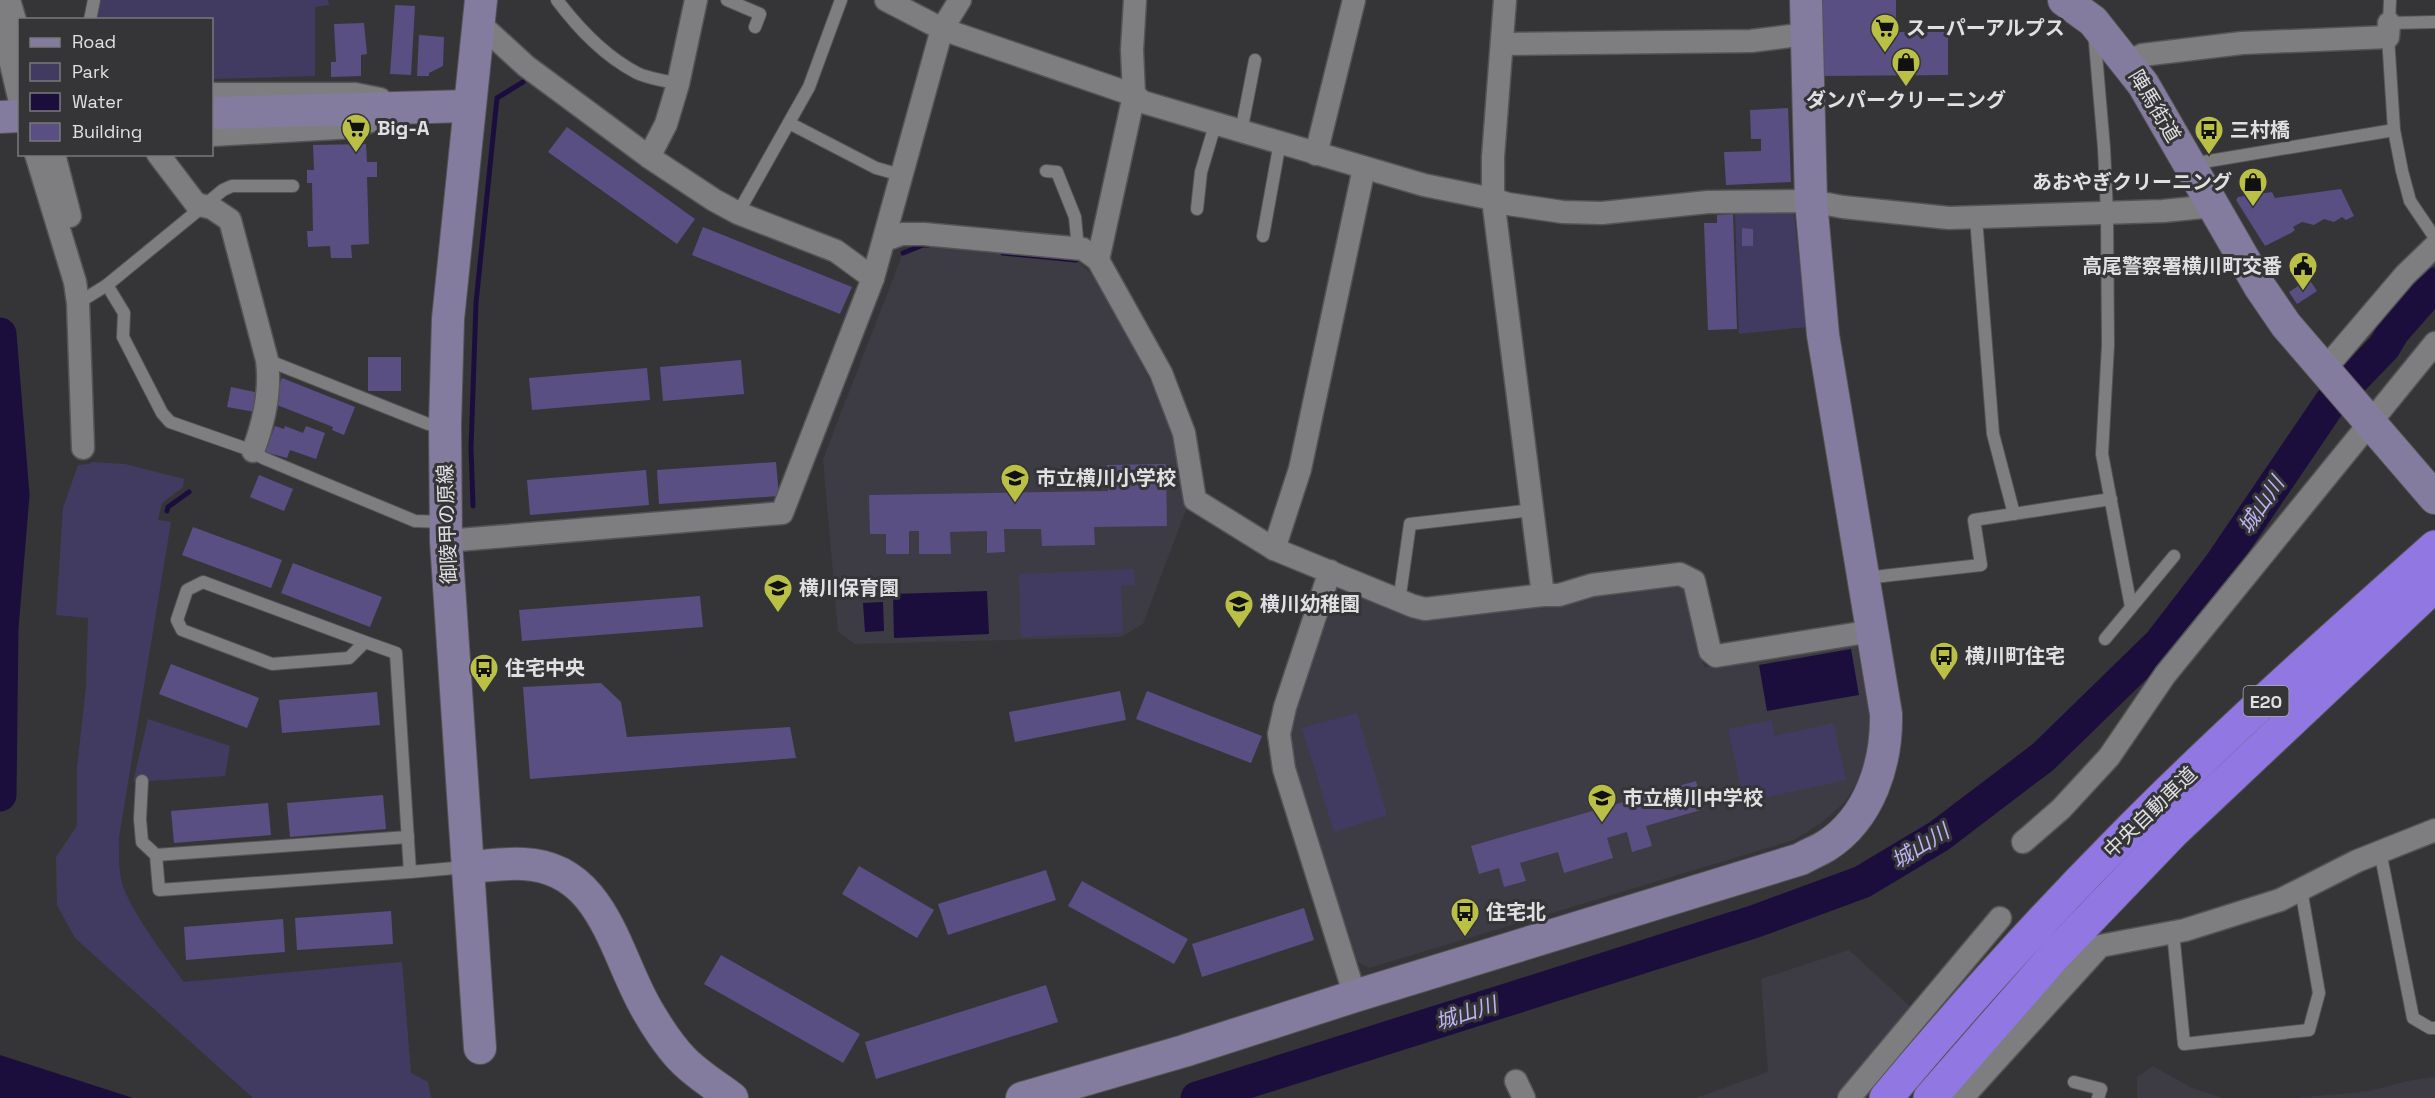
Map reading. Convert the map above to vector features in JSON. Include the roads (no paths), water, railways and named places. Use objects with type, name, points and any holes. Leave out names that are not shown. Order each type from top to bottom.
[{"type":"highway","name":"中央自動車道","points":[[1930,1098],[2055,955],[2430,565]]},
{"type":"highway","name":"中央自動車道","points":[[1886,1098],[2030,933],[2115,844],[2257,709],[2430,565]]},
{"type":"street","points":[[9,0],[18,29]]},
{"type":"street","points":[[649,157],[666,124],[678,84],[696,0]]},
{"type":"street","points":[[885,0],[942,29],[1134,95],[1143,102],[1424,185],[1508,204],[1563,212],[1602,213],[1708,202],[1811,201],[1918,216],[1976,218],[2214,206]]},
{"type":"street","points":[[445,531],[782,513],[873,278],[942,29],[960,0]]},
{"type":"street","points":[[1098,260],[1134,95],[1132,50],[1135,0]]},
{"type":"street","points":[[1316,154],[1354,0]]},
{"type":"street","points":[[1505,0],[1493,158],[1493,199],[1543,595]]},
{"type":"street","points":[[1022,1098],[1184,1051],[1801,859],[1828,845],[1858,815],[1877,779],[1887,737],[1886,714],[1823,335],[1811,201],[1806,0]]},
{"type":"street","name":"陣馬街道","points":[[2064,0],[2095,10],[2143,84],[2260,287],[2286,325],[2369,423]]},
{"type":"street","points":[[480,11],[526,66],[649,157],[738,213],[836,251],[873,278]]},
{"type":"street","name":"御陵甲の原線","points":[[480,11],[448,318],[445,424],[445,531],[480,1048]]},
{"type":"street","points":[[0,17],[14,113]]},
{"type":"street","points":[[2128,62],[2142,55],[2242,43],[2388,30]]},
{"type":"street","points":[[1502,44],[1751,41],[1806,34]]},
{"type":"street","points":[[213,94],[356,94],[411,106]]},
{"type":"street","points":[[213,135],[354,127],[411,106]]},
{"type":"street","points":[[213,113],[470,106]]},
{"type":"street","points":[[37,156],[76,293]]},
{"type":"street","points":[[55,156],[78,246],[76,293],[83,448]]},
{"type":"street","points":[[160,156],[196,204],[212,208],[230,220],[267,360],[269,391],[253,451]]},
{"type":"street","points":[[1274,549],[1300,469],[1364,168]]},
{"type":"street","points":[[885,240],[902,234],[924,234],[1083,249],[1098,260],[1161,373],[1184,433],[1195,500],[1274,549],[1400,602],[1425,609],[1558,595],[1592,585],[1680,574],[1694,581],[1710,651],[1716,656],[1873,631]]},
{"type":"street","points":[[2326,373],[2405,274],[2435,246]]},
{"type":"street","points":[[2023,842],[2061,809],[2109,757],[2164,675],[2435,343]]},
{"type":"street","points":[[2369,423],[2435,498]]},
{"type":"street","points":[[1330,571],[1285,707],[1279,734],[1284,769],[1355,996]]},
{"type":"street","points":[[1962,1098],[2100,946],[2173,932],[2280,900],[2380,851],[2435,830]]},
{"type":"street","points":[[468,867],[525,864],[554,871],[569,878],[583,889],[598,906],[648,1011],[668,1042],[684,1061],[732,1098]]},
{"type":"street","points":[[1849,1098],[2000,918]]},
{"type":"lane","points":[[90,18],[94,0]]},
{"type":"lane","points":[[557,0],[573,21],[607,54],[639,74],[678,84]]},
{"type":"lane","points":[[727,0],[760,14],[755,27]]},
{"type":"lane","points":[[738,213],[809,87],[841,0]]},
{"type":"lane","points":[[2390,0],[2388,30],[2394,130],[2410,201],[2435,238]]},
{"type":"lane","points":[[2095,10],[2107,213],[2108,345],[2102,454],[2130,607]]},
{"type":"lane","points":[[2388,30],[2435,22]]},
{"type":"lane","points":[[1241,132],[1255,60]]},
{"type":"lane","points":[[789,123],[876,168],[901,175]]},
{"type":"lane","points":[[1197,210],[1201,172],[1215,125]]},
{"type":"lane","points":[[2189,164],[2394,130]]},
{"type":"lane","points":[[1263,236],[1280,142]]},
{"type":"lane","points":[[1046,171],[1057,172],[1075,217],[1078,249]]},
{"type":"lane","points":[[76,293],[107,285],[223,190],[232,186],[293,186]]},
{"type":"lane","points":[[1976,218],[1993,434],[2014,514]]},
{"type":"lane","points":[[107,285],[124,313],[123,337],[170,422],[253,451],[263,458],[415,521],[445,531]]},
{"type":"lane","points":[[267,360],[428,424],[445,424]]},
{"type":"lane","points":[[1865,578],[1981,565],[1974,520],[2111,498]]},
{"type":"lane","points":[[1400,602],[1410,524],[1532,510]]},
{"type":"lane","points":[[2104,639],[2174,556]]},
{"type":"lane","points":[[365,642],[350,658],[273,664],[182,630],[177,620],[187,590],[203,582],[396,653],[410,872]]},
{"type":"lane","points":[[142,781],[140,819],[142,842],[156,855],[159,890],[468,867]]},
{"type":"lane","points":[[156,855],[408,837]]},
{"type":"lane","points":[[2380,851],[2413,1018],[2430,1028],[2435,1028]]},
{"type":"lane","points":[[2173,932],[2184,1044],[2309,1030],[2319,993],[2301,889]]},
{"type":"lane","points":[[2074,1082],[2101,1089],[2098,1098]]},
{"type":"water","points":[[987,591],[989,634],[894,638],[893,594]]},
{"type":"water","points":[[883,602],[884,631],[865,632],[863,603]]},
{"type":"water","points":[[1851,649],[1859,695],[1767,711],[1759,665]]},
{"type":"water","points":[[0,1055],[133,1098],[0,1098]]},
{"type":"waterway","points":[[473,506],[471,448],[476,303],[497,98],[523,82]]},
{"type":"waterway","points":[[903,253],[928,245]]},
{"type":"waterway","points":[[1003,253],[1076,260]]},
{"type":"waterway","name":"城山川","points":[[1197,1098],[1756,921],[1862,882],[1939,836],[2043,757],[2160,643],[2220,565],[2330,403],[2384,347],[2393,332],[2435,284]]},
{"type":"waterway","points":[[0,334],[13,495],[2,628],[0,795]]},
{"type":"waterway","points":[[167,511],[168,507],[189,492]]},
{"type":"place","name":"スーパーアルプス","points":[[1885,54]]},
{"type":"place","name":"ダンパークリーニング","points":[[1906,88]]},
{"type":"place","name":"Big-A","points":[[356,154]]},
{"type":"place","name":"三村橋","points":[[2209,156]]},
{"type":"place","name":"あおやぎクリーニング","points":[[2253,208]]},
{"type":"place","name":"高尾警察署横川町交番","points":[[2303,292]]},
{"type":"place","name":"市立横川小学校","points":[[1015,504]]},
{"type":"place","name":"横川保育園","points":[[778,614]]},
{"type":"place","name":"横川幼稚園","points":[[1239,630]]},
{"type":"place","name":"横川町住宅","points":[[1944,682]]},
{"type":"place","name":"住宅中央","points":[[484,694]]},
{"type":"place","name":"市立横川中学校","points":[[1602,824]]},
{"type":"place","name":"住宅北","points":[[1465,938]]}]
